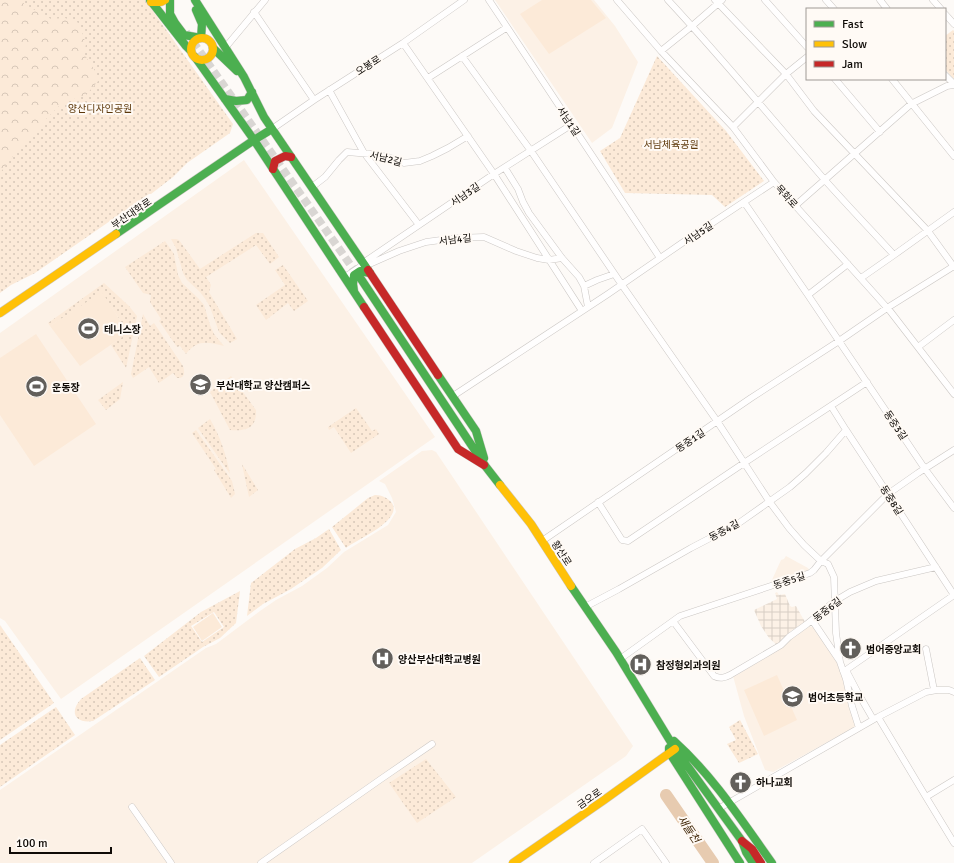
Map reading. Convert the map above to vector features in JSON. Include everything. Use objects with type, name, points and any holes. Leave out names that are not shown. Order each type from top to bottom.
[{"type":"main road","points":[[150,1],[161,2],[165,0]]},
{"type":"main road","points":[[170,0],[170,14],[184,35],[208,39],[213,48],[244,77]]},
{"type":"main road","points":[[190,0],[199,15],[202,24],[201,38]]},
{"type":"main road","points":[[195,0],[244,77],[264,117],[476,431],[486,467]]},
{"type":"main road","points":[[150,1],[198,59],[205,59],[211,55],[213,48]]},
{"type":"main road","points":[[201,38],[194,41],[191,47],[193,54],[254,140],[458,449],[486,467]]},
{"type":"main road","points":[[225,99],[231,101],[247,100],[252,92]]},
{"type":"main road","name":"부산대학로","points":[[0,313],[272,129]]},
{"type":"main road","points":[[273,169],[275,161],[285,156],[291,157]]},
{"type":"main road","points":[[354,291],[354,275],[365,267]]},
{"type":"main road","name":"황산로","points":[[361,279],[486,467],[531,524],[620,659],[666,734],[672,750],[742,841],[752,849],[762,863]]},
{"type":"main road","points":[[666,734],[685,751],[718,788],[772,863]]},
{"type":"main road","points":[[672,750],[717,828],[740,863]]},
{"type":"main road","name":"금오로","points":[[513,863],[604,800],[672,750]]},
{"type":"main road","name":"황산로","points":[[742,841],[746,852],[753,863]]},
{"type":"street","points":[[225,48],[265,0]]},
{"type":"street","name":"오봉로","points":[[272,129],[464,0]]},
{"type":"street","name":"서남1길","points":[[489,0],[506,28],[660,258]]},
{"type":"street","name":"목화로","points":[[617,0],[661,51],[733,127],[774,182],[887,308],[954,394]]},
{"type":"street","points":[[668,0],[825,179],[894,255]]},
{"type":"street","points":[[764,0],[806,46]]},
{"type":"street","points":[[826,0],[833,8]]},
{"type":"street","points":[[880,0],[886,8]]},
{"type":"street","points":[[933,0],[940,8]]},
{"type":"street","points":[[661,51],[692,26],[719,1],[786,74],[814,111],[928,231],[954,266]]},
{"type":"street","points":[[254,12],[314,100]]},
{"type":"street","points":[[946,15],[954,24]]},
{"type":"street","points":[[428,78],[506,28]]},
{"type":"street","points":[[403,42],[494,174],[582,311]]},
{"type":"street","points":[[462,56],[531,151],[789,528],[821,561],[828,564],[834,577],[836,633],[840,662]]},
{"type":"street","points":[[733,127],[786,74],[806,58]]},
{"type":"street","points":[[946,76],[954,85]]},
{"type":"street","points":[[836,80],[880,132]]},
{"type":"street","points":[[893,80],[954,156]]},
{"type":"street","points":[[796,205],[911,104],[947,86],[954,85]]},
{"type":"street","points":[[329,90],[364,153],[419,225]]},
{"type":"street","name":"서남3길","points":[[365,267],[419,225],[494,174],[571,125]]},
{"type":"street","name":"서남2길","points":[[312,187],[325,177],[347,152],[388,157],[404,163],[420,161],[448,148],[468,136]]},
{"type":"street","points":[[505,168],[518,189],[529,213],[562,258],[579,277],[584,286],[588,307]]},
{"type":"street","name":"서남5길","points":[[453,396],[774,182]]},
{"type":"street","points":[[744,202],[839,341]]},
{"type":"street","points":[[861,278],[954,212]]},
{"type":"street","name":"서남4길","points":[[365,267],[399,251],[426,242],[456,238],[484,237],[516,251],[537,258],[549,260]]},
{"type":"street","points":[[549,260],[562,258]]},
{"type":"street","points":[[808,295],[848,264]]},
{"type":"street","name":"동중1길","points":[[542,541],[751,398],[887,308],[954,266]]},
{"type":"street","points":[[345,277],[365,267]]},
{"type":"street","points":[[584,286],[614,274]]},
{"type":"street","points":[[918,347],[953,323]]},
{"type":"street","name":"동중3길","points":[[839,341],[925,469],[954,508]]},
{"type":"street","points":[[598,502],[622,540],[628,541],[867,382]]},
{"type":"street","name":"동중8길","points":[[831,406],[954,595]]},
{"type":"street","name":"동중4길","points":[[585,607],[739,523],[790,487],[826,453],[846,430]]},
{"type":"street","name":"동중5길","points":[[620,659],[680,616],[810,573],[888,494],[954,450]]},
{"type":"street","name":"동중6길","points":[[673,621],[714,676],[722,678],[781,646],[789,637],[835,601],[850,592],[876,581],[936,567]]},
{"type":"street","points":[[845,670],[954,595]]},
{"type":"street","points":[[812,620],[876,718],[954,843]]},
{"type":"street","points":[[926,649],[934,690]]},
{"type":"street","points":[[845,670],[858,728]]},
{"type":"street","points":[[718,809],[858,728],[926,692],[934,690],[949,690],[954,692]]},
{"type":"street","points":[[261,863],[432,744]]},
{"type":"street","points":[[926,797],[954,780]]},
{"type":"street","points":[[132,807],[171,863]]},
{"type":"street","points":[[594,863],[642,829],[666,863]]},
{"type":"shaded area","points":[[495,0],[594,0],[615,26],[638,62],[612,128],[592,143]]},
{"type":"shaded area","name":"부산대학교 양산캠퍼스","points":[[244,160],[435,437],[61,699],[5,621],[0,618],[0,333]]},
{"type":"shaded area","name":"양산부산대학교병원","points":[[432,450],[436,452],[633,746],[626,756],[472,863],[0,863],[0,790],[206,648],[216,644],[276,600],[302,586],[327,568],[344,552],[388,525],[396,512],[392,498],[385,484],[379,481],[422,451]]},
{"type":"shaded area","points":[[786,556],[809,570],[806,573],[771,582],[781,560]]},
{"type":"shaded area","points":[[777,592],[779,595],[785,594],[790,606],[796,606],[805,622],[791,631],[782,642],[777,645],[769,638],[761,626],[754,610],[777,599],[775,593]]},
{"type":"shaded area","name":"범어초등학교","points":[[808,626],[813,627],[839,665],[844,678],[855,727],[773,772],[765,770],[744,716],[733,676],[782,647],[791,638]]},
{"type":"green space","name":"양산디자인공원","points":[[0,0],[145,0],[233,124],[230,133],[187,163],[173,177],[151,194],[35,273],[11,285],[0,293]]},
{"type":"green space","points":[[0,0],[22,0],[24,4],[51,19],[65,18],[79,23],[86,44],[84,54],[97,74],[99,80],[86,95],[60,105],[20,147],[0,173]]},
{"type":"green space","points":[[542,0],[591,0],[606,18],[549,54],[520,14]]},
{"type":"green space","points":[[953,30],[954,31],[954,79],[946,70],[946,35]]},
{"type":"green space","name":"서남체육공원","points":[[657,56],[726,131],[764,181],[725,207],[712,195],[625,193],[600,151],[620,138]]},
{"type":"green space","points":[[256,233],[263,233],[279,257],[270,264],[256,245],[206,277],[211,285],[209,292],[237,339],[230,343],[219,332],[206,300],[187,280],[183,273],[176,248],[171,239],[179,240],[200,269]]},
{"type":"green space","points":[[165,241],[174,254],[178,275],[182,283],[204,305],[214,334],[224,346],[213,343],[203,343],[194,346],[186,354],[180,346],[177,347],[159,321],[161,319],[150,302],[151,295],[143,293],[125,267]]},
{"type":"green space","points":[[283,265],[308,301],[294,311],[288,303],[266,320],[256,305],[285,285],[275,270]]},
{"type":"green space","points":[[104,283],[129,306],[137,316],[126,368],[111,345],[128,332],[102,293],[50,326],[48,323]]},
{"type":"green space","name":"테니스장","points":[[102,292],[128,333],[80,366],[50,326]]},
{"type":"green space","points":[[143,314],[150,326],[154,323],[183,366],[184,373],[182,377],[177,378],[173,373],[159,383],[149,367],[133,378],[131,374]]},
{"type":"green space","name":"운동장","points":[[36,334],[96,424],[34,466],[0,415],[0,358]]},
{"type":"green space","points":[[231,376],[256,410],[256,416],[249,428],[230,430],[210,392]]},
{"type":"green space","points":[[123,382],[120,399],[106,410],[98,400]]},
{"type":"green space","points":[[356,408],[372,431],[376,429],[379,434],[351,453],[334,427],[329,430],[328,427]]},
{"type":"green space","points":[[210,419],[222,445],[230,474],[198,428]]},
{"type":"green space","points":[[196,430],[232,481],[235,494],[231,498],[214,470],[216,469],[192,433]]},
{"type":"green space","points":[[242,464],[258,490],[249,497]]},
{"type":"green space","points":[[375,495],[385,497],[392,503],[394,510],[391,516],[377,529],[346,548],[332,527],[368,498]]},
{"type":"green space","points":[[329,529],[341,550],[322,568],[291,589],[263,604],[247,616],[251,583],[295,549]]},
{"type":"green space","points":[[240,591],[236,623],[220,638],[203,647],[159,677],[144,656],[201,612]],"holes":[[[214,612],[224,627],[202,642],[191,626]]]},
{"type":"green space","points":[[213,613],[222,627],[202,641],[193,627]]},
{"type":"green space","points":[[0,625],[54,703],[0,740]]},
{"type":"green space","points":[[140,658],[155,680],[93,721],[82,721],[78,719],[75,708],[81,699]]},
{"type":"green space","points":[[777,675],[797,720],[764,736],[744,690]]},
{"type":"green space","points":[[56,707],[75,735],[0,787],[0,745]]},
{"type":"green space","points":[[740,720],[758,754],[739,763],[727,744],[736,740],[729,727]]},
{"type":"green space","points":[[426,759],[456,797],[417,823],[389,783]]},
{"type":"waterway","name":"새들천","points":[[666,795],[713,863]]},
{"type":"tunnel","points":[[186,32],[359,277]]},
{"type":"traffic: fast","points":[[150,0],[191,51]]},
{"type":"traffic: fast","points":[[170,0],[170,14],[184,35],[201,38],[202,24],[196,10]]},
{"type":"traffic: fast","points":[[195,0],[244,77],[264,117],[368,270]]},
{"type":"traffic: fast","points":[[213,48],[237,71]]},
{"type":"traffic: fast","points":[[195,57],[254,140],[364,307]]},
{"type":"traffic: fast","points":[[225,99],[236,101],[247,100],[252,92]]},
{"type":"traffic: fast","points":[[116,234],[272,129]]},
{"type":"traffic: fast","points":[[354,291],[354,275],[360,271],[370,273]]},
{"type":"traffic: fast","points":[[361,279],[486,467],[500,485]]},
{"type":"traffic: fast","points":[[438,375],[476,431],[484,458]]},
{"type":"traffic: fast","points":[[571,586],[616,652],[675,749],[742,841],[746,852],[753,863]]},
{"type":"traffic: fast","points":[[674,741],[702,769],[738,815],[772,863]]},
{"type":"traffic: fast","points":[[669,748],[669,752],[740,863]]},
{"type":"traffic: slow","points":[[151,2],[161,2],[165,0]]},
{"type":"traffic: slow","points":[[202,38],[210,41],[213,49],[210,57],[202,60],[194,57],[191,49],[194,41],[202,38]]},
{"type":"traffic: slow","points":[[0,313],[116,234]]},
{"type":"traffic: slow","points":[[500,485],[531,524],[571,586]]},
{"type":"traffic: slow","points":[[513,863],[675,749]]},
{"type":"traffic: jam","points":[[273,169],[275,161],[285,156],[291,157]]},
{"type":"traffic: jam","points":[[368,270],[438,375]]},
{"type":"traffic: jam","points":[[364,307],[458,449],[484,465]]},
{"type":"traffic: jam","points":[[742,841],[752,849],[761,863]]},
{"type":"place","name":"테니스장","points":[[89,329]]},
{"type":"place","name":"부산대학교 양산캠퍼스","points":[[200,385]]},
{"type":"place","name":"운동장","points":[[36,387]]},
{"type":"place","name":"범어중앙교회","points":[[851,649]]},
{"type":"place","name":"양산부산대학교병원","points":[[383,659]]},
{"type":"place","name":"참정형외과의원","points":[[640,665]]},
{"type":"place","name":"범어초등학교","points":[[793,697]]},
{"type":"place","name":"하나교회","points":[[741,782]]}]
